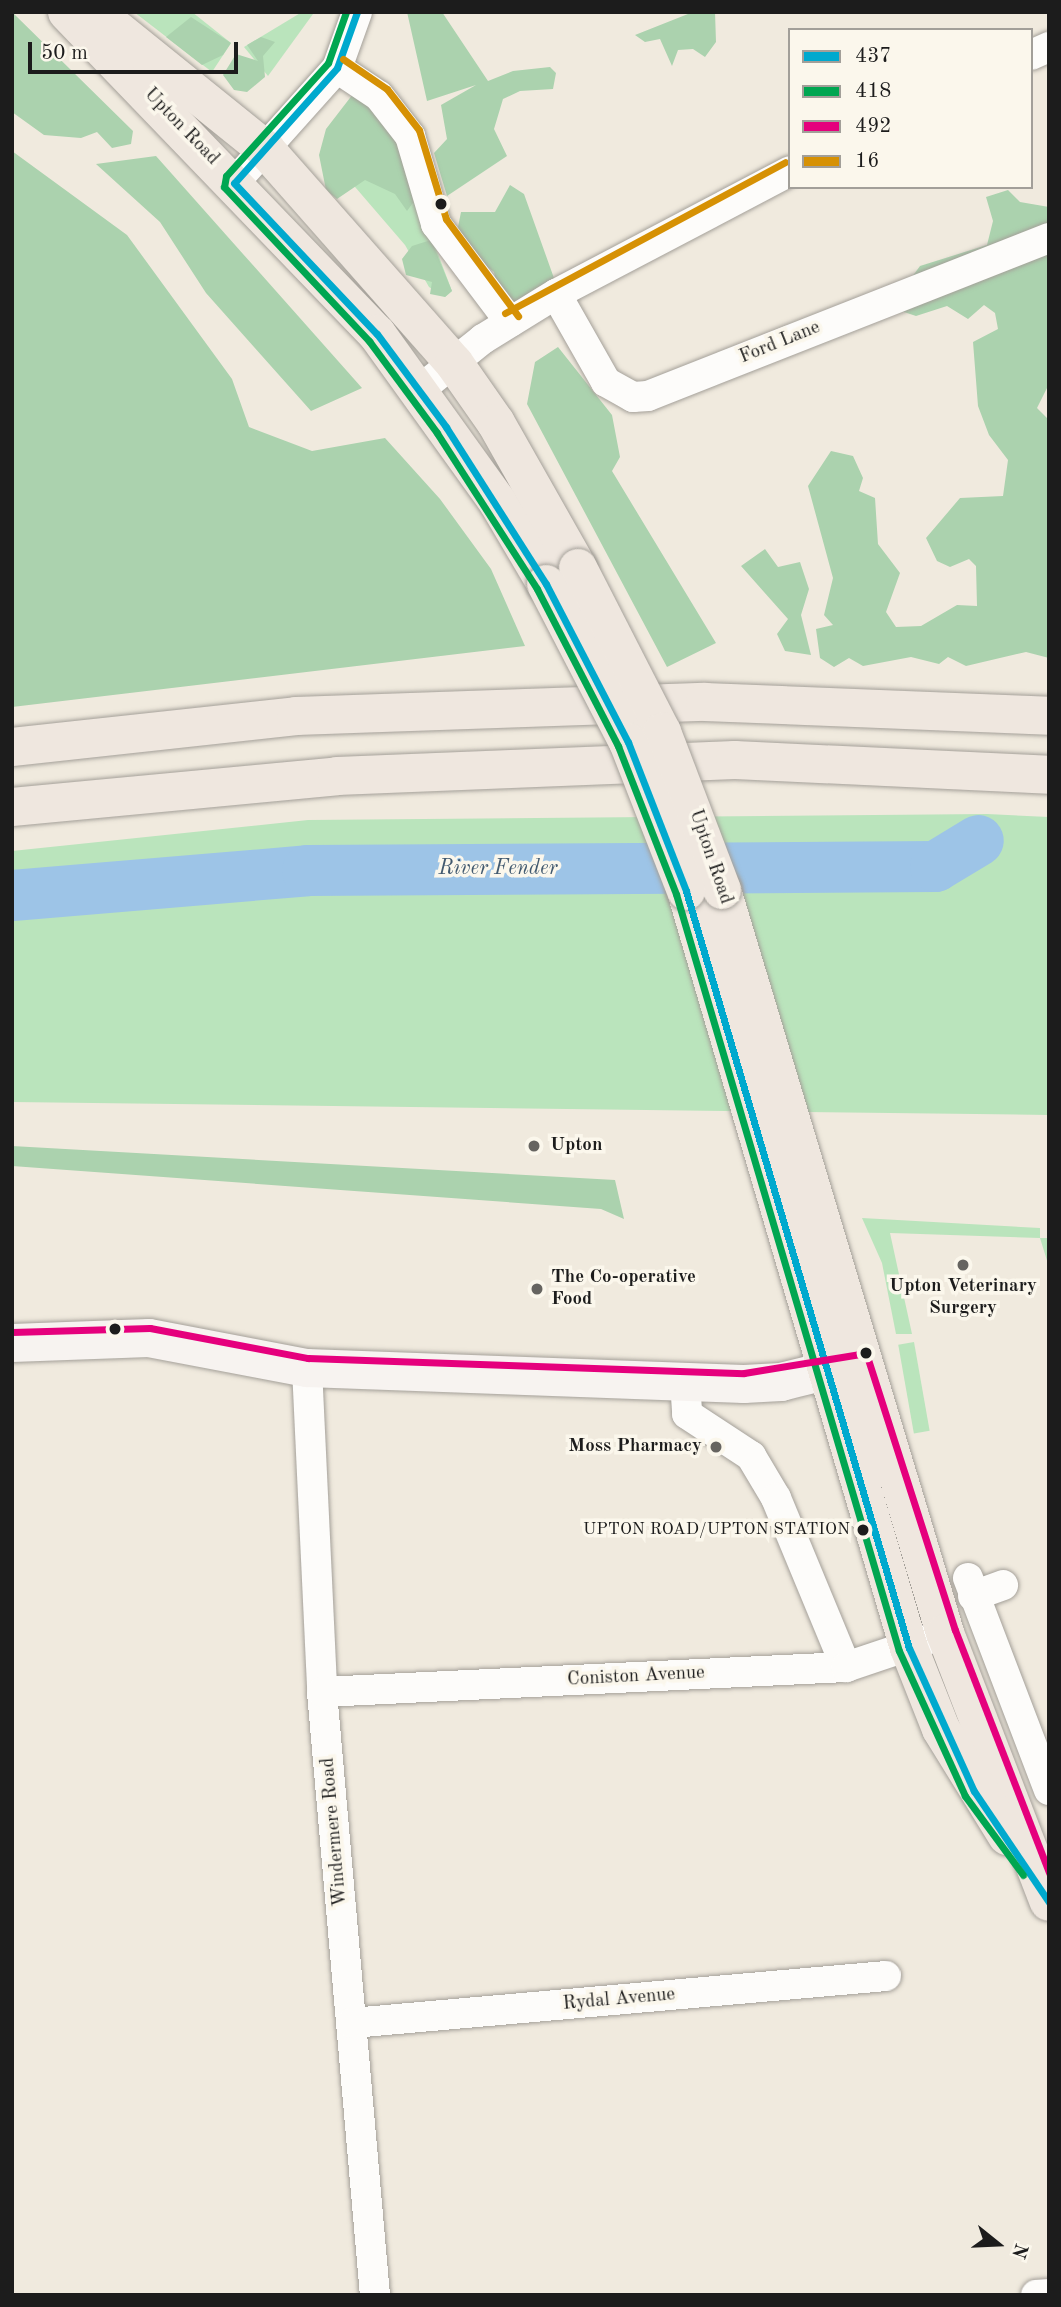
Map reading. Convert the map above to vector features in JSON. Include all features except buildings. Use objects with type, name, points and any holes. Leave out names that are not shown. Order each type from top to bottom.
[{"type":"main road","name":"Upton Road","points":[[67,12],[377,334],[497,501],[562,576],[662,732],[704,890],[844,1367],[909,1648],[974,1791],[1040,1885]]},
{"type":"main road","name":"Upton Road","points":[[95,12],[267,151],[454,363],[496,423],[562,576]]},
{"type":"main road","points":[[12,747],[296,716],[705,702],[1049,716]]},
{"type":"main road","points":[[12,807],[337,776],[735,760],[1049,775]]},
{"type":"main road","name":"Upton Road","points":[[844,1367],[1040,1885]]},
{"type":"street","points":[[234,183],[267,151],[337,68],[357,12]]},
{"type":"street","points":[[1033,54],[1049,47]]},
{"type":"street","points":[[337,68],[379,96],[410,136],[436,224],[510,322]]},
{"type":"street","points":[[418,390],[510,322],[556,294],[788,172]]},
{"type":"street","name":"Ford Lane","points":[[556,294],[607,382],[633,397],[648,397],[1049,238]]},
{"type":"street","points":[[12,1343],[149,1338],[307,1368],[685,1381],[781,1382],[844,1367]]},
{"type":"street","name":"Windermere Road","points":[[307,1368],[322,1692],[375,2295]]},
{"type":"street","points":[[685,1381],[687,1415],[722,1431],[751,1456],[776,1498],[846,1667]]},
{"type":"street","points":[[1003,1585],[971,1587],[1049,1790]]},
{"type":"street","name":"Coniston Avenue","points":[[322,1692],[846,1667],[909,1648],[945,1633]]},
{"type":"street","name":"Rydal Avenue","points":[[352,2024],[886,1976]]},
{"type":"street","points":[[1036,2295],[1049,2294]]},
{"type":"green space","points":[[12,12],[133,131],[131,144],[112,148],[97,132],[81,138],[44,135],[12,112]]},
{"type":"green space","points":[[134,12],[192,12],[231,43],[212,72]]},
{"type":"green space","points":[[302,12],[313,14],[268,76],[244,47]]},
{"type":"green space","points":[[407,12],[442,12],[488,81],[513,71],[550,67],[556,73],[553,89],[520,91],[503,99],[494,129],[507,156],[447,196],[434,153],[447,139],[441,105],[476,85],[427,101]]},
{"type":"green space","points":[[693,12],[715,12],[716,42],[705,57],[693,49],[678,50],[672,66],[660,39],[645,42],[635,35]]},
{"type":"green space","points":[[191,17],[231,43],[223,55],[202,65],[166,37]]},
{"type":"green space","points":[[261,37],[275,42],[263,56],[265,77],[247,92],[234,90],[223,75],[236,54],[258,61],[247,45]]},
{"type":"green space","points":[[353,94],[369,101],[401,146],[420,193],[407,211],[395,194],[365,180],[337,199],[326,190],[319,155],[326,129]]},
{"type":"green space","points":[[397,146],[452,291],[445,297],[429,287],[405,245],[337,166]]},
{"type":"green space","points":[[12,151],[127,235],[232,379],[249,427],[312,451],[385,438],[440,499],[491,569],[525,646],[12,707]]},
{"type":"green space","points":[[156,156],[362,388],[311,411],[206,293],[160,222],[96,164]]},
{"type":"green space","points":[[510,185],[524,194],[555,281],[517,302],[500,301],[494,272],[478,260],[458,227],[461,212],[495,212]]},
{"type":"green space","points":[[1008,190],[1020,202],[1049,207],[1049,384],[1037,408],[1049,420],[1049,658],[1026,652],[966,666],[948,657],[939,664],[911,657],[863,666],[849,658],[834,667],[820,658],[816,629],[833,625],[824,615],[833,578],[808,486],[831,451],[853,456],[863,478],[859,491],[875,498],[878,544],[900,573],[886,612],[896,627],[921,626],[957,605],[977,606],[976,566],[969,559],[950,567],[937,561],[926,538],[960,498],[1003,496],[1008,460],[989,435],[978,406],[973,342],[998,329],[995,313],[984,305],[968,319],[947,306],[916,316],[901,311],[898,296],[920,266],[987,245],[993,221],[986,197]]},
{"type":"green space","points":[[431,240],[452,291],[445,297],[430,294],[432,282],[406,275],[402,259],[412,246]]},
{"type":"green space","points":[[558,347],[612,415],[620,457],[612,471],[716,643],[667,667],[527,404],[535,362]]},
{"type":"green space","points":[[765,549],[778,567],[800,562],[809,589],[801,615],[811,655],[785,651],[777,634],[788,619],[741,566]]},
{"type":"green space","points":[[987,814],[1049,817],[1049,1115],[12,1102],[12,851],[308,820]]},
{"type":"green space","points":[[12,1146],[615,1180],[624,1219],[601,1209],[12,1166]]},
{"type":"green space","points":[[862,1218],[1040,1228],[1040,1238],[890,1233],[912,1334],[896,1334],[882,1263]]},
{"type":"green space","points":[[1040,1238],[1049,1238],[1049,1267]]},
{"type":"green space","points":[[914,1342],[930,1431],[914,1433],[898,1345]]},
{"type":"waterway","name":"River Fender","points":[[12,895],[307,870],[935,866],[978,840]]},
{"type":"transit line","name":"418","points":[[346,12],[328,63],[226,176],[224,187],[369,341],[437,433],[537,589],[618,746],[676,894],[899,1651],[965,1796],[1023,1875]]},
{"type":"transit line","name":"437","points":[[357,12],[337,68],[234,183],[377,334],[446,427],[546,584],[628,742],[686,891],[909,1648],[974,1791],[1049,1902]]},
{"type":"transit line","name":"16","points":[[343,59],[387,89],[419,130],[446,219],[518,316]]},
{"type":"transit line","name":"16","points":[[505,313],[785,162]]},
{"type":"transit line","name":"492","points":[[12,1332],[150,1328],[308,1358],[744,1373],[866,1353],[955,1630],[1049,1872]]},
{"type":"place","name":"Upton","points":[[534,1146]]},
{"type":"place","name":"Upton Veterinary Surgery","points":[[963,1265]]},
{"type":"place","name":"The Co-operative Food","points":[[537,1289]]},
{"type":"place","name":"Moss Pharmacy","points":[[716,1447]]},
{"type":"place","name":"UPTON ROAD/UPTON STATION","points":[[863,1530]]}]
